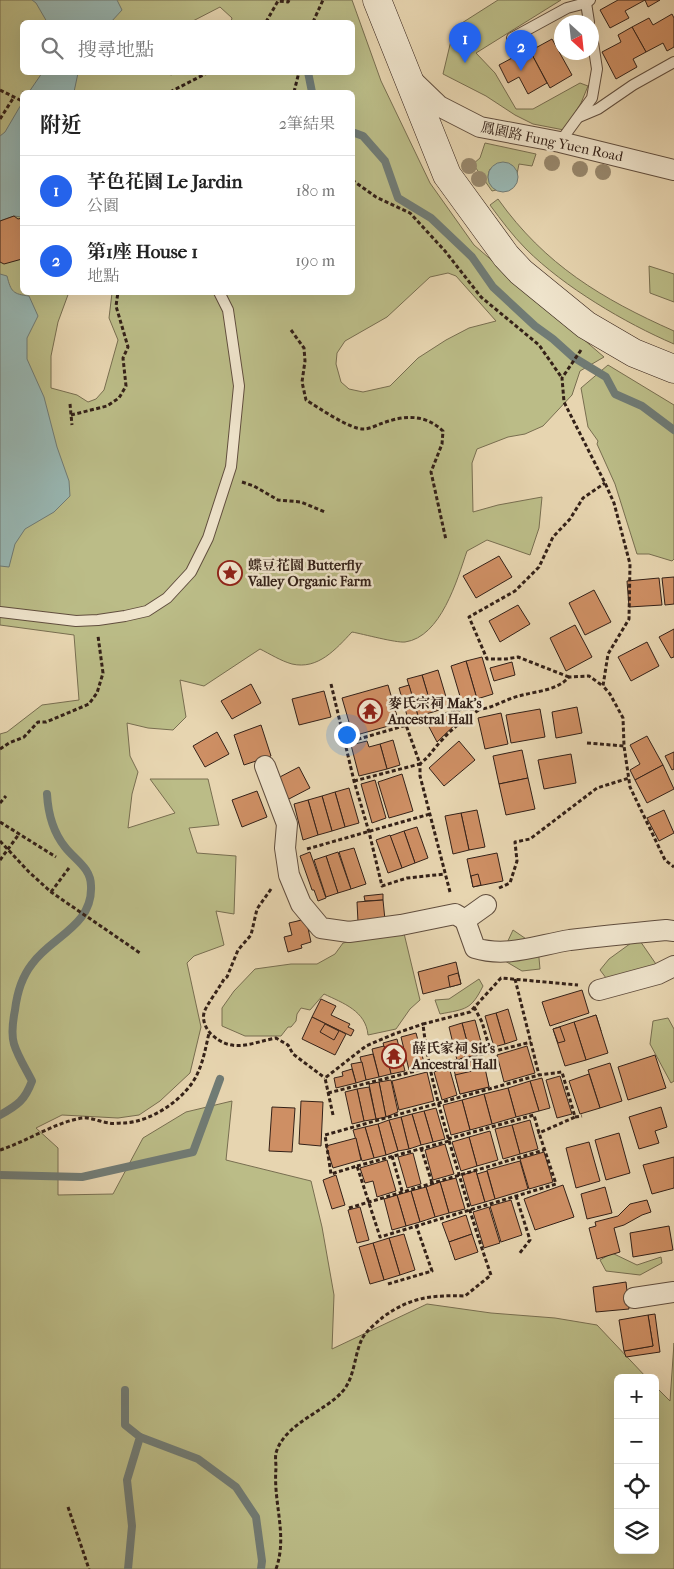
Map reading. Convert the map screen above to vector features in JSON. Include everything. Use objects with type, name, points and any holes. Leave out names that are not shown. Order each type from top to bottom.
[{"type":"street","name":"鳳園路 Fung Yuen Road","points":[[377,0],[405,73],[439,106],[480,127],[560,142],[674,170]]},
{"type":"street","points":[[405,73],[447,175],[506,256],[521,272],[586,325],[634,353],[674,369]]},
{"type":"street","points":[[265,766],[287,824],[285,848],[289,875],[301,904],[321,928],[349,932],[401,925],[471,912],[475,948],[486,952],[522,951],[568,941],[674,930]]},
{"type":"street","points":[[598,990],[658,974],[674,966]]},
{"type":"street","points":[[634,1298],[674,1292]]},
{"type":"lane","points":[[512,38],[567,8],[588,2],[589,15]]},
{"type":"lane","points":[[560,142],[592,98],[597,69],[596,60]]},
{"type":"lane","points":[[578,118],[598,109],[633,85],[674,62]]},
{"type":"lane","points":[[0,612],[76,621],[98,620],[147,611],[167,598],[191,572],[208,538],[231,467],[239,386],[228,310],[220,295]]},
{"type":"path","points":[[267,20],[278,1],[288,2],[289,0]]},
{"type":"path","points":[[313,20],[323,0]]},
{"type":"path","points":[[174,90],[203,75]]},
{"type":"path","points":[[294,90],[298,75]]},
{"type":"path","points":[[0,90],[20,100]]},
{"type":"path","points":[[0,119],[14,97]]},
{"type":"path","points":[[355,182],[376,197],[410,214],[445,251],[481,297],[539,345],[562,378],[564,402],[606,483],[614,503],[630,564],[629,619],[608,654],[603,686]]},
{"type":"path","points":[[70,415],[107,406],[119,398],[126,386],[122,358],[128,347],[116,306],[118,295]]},
{"type":"path","points":[[290,330],[304,348],[305,361],[302,382],[306,400],[350,426],[364,429],[393,419],[410,417],[433,422],[443,431],[442,444],[431,472],[446,540]]},
{"type":"path","points":[[562,378],[579,352]]},
{"type":"path","points":[[70,404],[72,424]]},
{"type":"path","points":[[227,478],[254,486],[278,500],[301,502],[325,512]]},
{"type":"path","points":[[606,483],[583,498],[570,519],[553,537],[539,567],[516,591],[469,617],[488,659],[518,657],[569,677],[588,676],[603,686],[610,694],[624,718],[624,746],[630,787],[665,860],[674,867]]},
{"type":"path","points":[[0,749],[24,737],[38,722],[46,722],[89,704],[97,693],[103,673],[98,641],[98,620]]},
{"type":"path","points":[[345,743],[462,709],[481,709],[518,696],[544,691],[565,682],[569,677]]},
{"type":"path","points":[[331,684],[382,886],[407,878],[445,874]]},
{"type":"path","points":[[354,781],[420,764],[430,756],[440,741],[457,725],[481,709]]},
{"type":"path","points":[[406,725],[420,764],[420,776],[445,874],[471,912],[490,892],[510,883],[517,861],[515,842],[530,839],[597,788],[629,778]]},
{"type":"path","points":[[587,743],[624,746]]},
{"type":"path","points":[[0,803],[6,796]]},
{"type":"path","points":[[299,851],[430,814]]},
{"type":"path","points":[[0,822],[56,857]]},
{"type":"path","points":[[0,860],[19,834]]},
{"type":"path","points":[[0,841],[51,892],[140,953]]},
{"type":"path","points":[[51,892],[69,868]]},
{"type":"path","points":[[289,875],[271,889],[257,909],[251,935],[238,950],[227,977],[204,1013],[205,1028],[228,1046],[240,1046],[276,1038],[288,1045],[293,1054],[325,1078],[333,1115]]},
{"type":"path","points":[[325,1078],[366,1046],[423,1024],[470,1012],[501,978],[588,986],[598,990]]},
{"type":"path","points":[[515,979],[538,1075]]},
{"type":"path","points":[[474,1008],[482,1022],[490,1053]]},
{"type":"path","points":[[276,1569],[282,1548],[274,1481],[276,1453],[286,1435],[334,1400],[344,1390],[353,1370],[362,1338],[376,1322],[397,1307],[418,1298],[441,1295],[465,1296],[491,1275],[469,1210],[438,1104],[429,1068],[423,1024]]},
{"type":"path","points":[[0,1150],[14,1146],[66,1122],[86,1118],[110,1124],[132,1123],[158,1113],[172,1104],[186,1091],[199,1072],[209,1032]]},
{"type":"path","points":[[328,1093],[531,1042]]},
{"type":"path","points":[[357,1166],[380,1237],[556,1184],[534,1116],[357,1166],[331,1174],[325,1135],[538,1075],[562,1072],[575,1117]]},
{"type":"path","points":[[539,1133],[575,1117],[582,1116]]},
{"type":"path","points":[[421,1148],[432,1183]]},
{"type":"path","points":[[349,1208],[544,1150]]},
{"type":"path","points":[[392,1156],[402,1191]]},
{"type":"path","points":[[516,1196],[530,1240],[519,1254]]},
{"type":"path","points":[[388,1284],[432,1271],[416,1225]]},
{"type":"path","points":[[68,1507],[89,1569]]},
{"type":"green space","points":[[0,0],[352,0],[381,81],[430,183],[474,245],[604,357],[580,371],[572,395],[543,426],[525,434],[508,437],[477,449],[472,463],[473,512],[498,505],[542,497],[539,528],[530,555],[487,540],[467,551],[446,606],[438,619],[418,638],[401,642],[352,632],[326,657],[310,664],[301,665],[288,663],[260,649],[204,686],[180,680],[186,717],[173,730],[148,728],[127,723],[130,756],[138,772],[132,794],[128,828],[175,813],[150,779],[208,779],[219,825],[189,828],[197,853],[236,856],[234,914],[216,911],[224,945],[194,956],[187,963],[201,1027],[190,1073],[160,1101],[139,1115],[118,1118],[62,1115],[36,1128],[58,1148],[58,1195],[113,1194],[143,1138],[186,1112],[232,1101],[226,1160],[311,1181],[322,1227],[334,1295],[332,1349],[427,1304],[491,1313],[555,1318],[597,1325],[643,1374],[614,1374],[614,1554],[659,1554],[659,1390],[670,1401],[674,1343],[674,1569],[0,1569],[0,734],[7,732],[42,705],[79,700],[74,635],[0,625]],"holes":[[[448,273],[456,276],[496,321],[469,328],[446,340],[418,358],[390,386],[363,392],[349,389],[341,382],[336,364],[337,353],[345,341],[387,317],[430,277]]]},
{"type":"green space","points":[[498,0],[561,0],[476,53],[495,73],[516,109],[533,109],[580,83],[588,86],[581,103],[564,130],[533,124],[486,96],[443,74],[454,28]]},
{"type":"green space","points":[[485,143],[536,154],[532,166],[519,164],[517,174],[512,165],[490,169],[489,181],[496,190],[492,191],[473,164],[480,158]]},
{"type":"green space","points":[[498,199],[535,243],[555,261],[599,293],[674,331],[674,344],[636,326],[596,303],[541,263],[516,239],[490,205]]},
{"type":"green space","points":[[649,266],[674,274],[674,302],[650,293]]},
{"type":"green space","points":[[608,365],[674,405],[674,559],[672,561],[649,554],[637,554],[615,484],[597,444],[598,441],[588,427],[581,388]]},
{"type":"green space","points":[[402,925],[420,1000],[410,1009],[396,1029],[368,1035],[363,1020],[358,1014],[346,1005],[324,994],[310,1010],[301,1008],[297,1014],[296,1021],[281,1036],[245,1036],[222,1026],[222,1008],[234,991],[255,969],[291,964],[317,964],[335,954],[343,943],[367,938]]},
{"type":"green space","points":[[513,930],[538,947],[540,969],[522,971],[500,958]]},
{"type":"green space","points":[[638,938],[658,967],[619,995],[600,970],[609,959]]},
{"type":"green space","points":[[479,979],[483,986],[471,1004],[462,1009],[440,1014],[435,1000],[449,999]]},
{"type":"green space","points":[[668,1018],[674,1029],[674,1081],[671,1083],[650,1044],[653,1021]]},
{"type":"green space","points":[[612,1253],[637,1265],[661,1257],[662,1263],[640,1275],[606,1271],[600,1260]]},
{"type":"water","points":[[32,0],[117,0],[122,10],[113,20],[46,20],[36,3]]},
{"type":"water","points":[[41,75],[78,75],[74,90],[30,90]]},
{"type":"water","points":[[20,106],[20,217],[14,216],[0,221],[0,136],[5,132]]},
{"type":"water","points":[[503,162],[509,163],[517,171],[517,183],[509,191],[503,192],[497,191],[489,183],[488,177],[489,171],[497,163]]},
{"type":"water","points":[[0,274],[7,276],[10,286],[16,293],[29,296],[38,316],[27,338],[27,359],[44,397],[57,447],[69,481],[70,496],[54,512],[25,529],[15,544],[9,567],[0,566]]},
{"type":"building","points":[[618,0],[645,0],[625,11],[629,18],[610,28],[600,10]]},
{"type":"building","points":[[645,0],[660,0],[648,7]]},
{"type":"building","points":[[672,14],[674,18],[674,47],[667,51],[663,43],[646,52],[632,27],[649,18],[653,25]]},
{"type":"building","points":[[632,27],[646,52],[633,59],[637,67],[616,79],[602,52],[621,42],[618,35]]},
{"type":"building","points":[[552,39],[554,43],[554,60],[564,60],[572,75],[550,88],[530,51]]},
{"type":"building","points":[[529,49],[547,83],[528,94],[519,77],[508,83],[499,65]]},
{"type":"building","points":[[14,216],[20,218],[20,260],[4,264],[0,262],[0,221]]},
{"type":"building","points":[[499,556],[512,577],[476,598],[463,576]]},
{"type":"building","points":[[674,577],[674,604],[665,605],[662,578]]},
{"type":"building","points":[[659,578],[662,605],[629,607],[627,581]]},
{"type":"building","points":[[594,590],[611,622],[585,635],[569,603]]},
{"type":"building","points":[[518,605],[530,624],[500,642],[489,621]]},
{"type":"building","points":[[575,625],[592,657],[566,671],[550,638]]},
{"type":"building","points":[[674,629],[674,657],[671,658],[659,637]]},
{"type":"building","points":[[647,642],[659,666],[631,681],[618,657]]},
{"type":"building","points":[[482,657],[493,694],[477,699],[466,661]]},
{"type":"building","points":[[466,661],[477,699],[462,703],[451,666]]},
{"type":"building","points":[[512,662],[515,675],[494,681],[490,668]]},
{"type":"building","points":[[438,670],[449,707],[433,712],[422,675]]},
{"type":"building","points":[[422,675],[433,712],[418,716],[407,679]]},
{"type":"building","points":[[251,684],[261,703],[232,719],[221,701]]},
{"type":"building","name":"麥氏宗祠 Mak's Ancestral Hall","points":[[388,685],[399,723],[353,736],[342,698]]},
{"type":"building","points":[[409,685],[418,716],[408,719],[399,688]]},
{"type":"building","points":[[324,691],[331,717],[299,725],[292,699]]},
{"type":"building","points":[[577,707],[582,733],[556,738],[552,712]]},
{"type":"building","points":[[540,709],[545,737],[511,743],[506,715]]},
{"type":"building","points":[[458,710],[463,717],[437,742],[428,725]]},
{"type":"building","points":[[501,713],[508,744],[485,749],[478,718]]},
{"type":"building","points":[[261,725],[271,756],[244,765],[234,735]]},
{"type":"building","points":[[217,732],[229,754],[205,767],[193,746]]},
{"type":"building","points":[[647,736],[663,765],[635,780],[630,770],[640,764],[630,745]]},
{"type":"building","points":[[393,740],[400,765],[387,769],[380,744]]},
{"type":"building","points":[[367,741],[369,747],[380,744],[387,769],[359,776],[351,745]]},
{"type":"building","points":[[459,741],[475,760],[444,786],[429,768]]},
{"type":"building","points":[[522,750],[528,778],[499,784],[493,756]]},
{"type":"building","points":[[674,752],[674,769],[672,770],[665,756]]},
{"type":"building","points":[[571,754],[576,783],[544,789],[538,760]]},
{"type":"building","points":[[663,765],[674,789],[647,803],[635,780]]},
{"type":"building","points":[[299,767],[310,788],[287,800],[276,779]]},
{"type":"building","points":[[402,774],[413,811],[389,818],[378,782]]},
{"type":"building","points":[[528,778],[535,809],[506,815],[499,784]]},
{"type":"building","points":[[375,780],[386,818],[372,823],[361,784]]},
{"type":"building","points":[[349,788],[359,823],[345,827],[335,792]]},
{"type":"building","points":[[257,791],[267,817],[242,827],[232,800]]},
{"type":"building","points":[[335,792],[345,827],[332,831],[322,796]]},
{"type":"building","points":[[322,796],[332,831],[318,835],[308,800]]},
{"type":"building","points":[[308,800],[318,835],[303,840],[294,804]]},
{"type":"building","points":[[477,810],[485,847],[469,850],[461,813]]},
{"type":"building","points":[[664,810],[674,833],[659,841],[647,818]]},
{"type":"building","points":[[461,813],[469,850],[453,854],[445,816]]},
{"type":"building","points":[[417,827],[428,858],[415,863],[404,831]]},
{"type":"building","points":[[404,831],[415,863],[402,868],[390,836]]},
{"type":"building","points":[[390,835],[402,868],[388,873],[376,840]]},
{"type":"building","points":[[354,848],[366,884],[351,889],[339,852]]},
{"type":"building","points":[[310,852],[326,898],[318,901],[300,856]]},
{"type":"building","points":[[338,852],[351,889],[338,893],[326,856]]},
{"type":"building","points":[[497,853],[503,881],[473,887],[467,859]]},
{"type":"building","points":[[326,856],[338,893],[326,897],[314,860]]},
{"type":"building","points":[[478,874],[481,885],[473,887],[471,876]]},
{"type":"building","points":[[383,894],[383,900],[365,901],[364,896]]},
{"type":"building","points":[[383,900],[385,920],[358,922],[357,902]]},
{"type":"building","points":[[306,919],[309,932],[299,934],[295,922]]},
{"type":"building","points":[[306,919],[311,942],[301,945],[302,948],[288,952],[284,937],[292,935],[289,923]]},
{"type":"building","points":[[456,962],[461,984],[423,994],[418,972]]},
{"type":"building","points":[[458,973],[461,984],[450,987],[448,976]]},
{"type":"building","points":[[582,990],[589,1013],[550,1026],[542,1002]]},
{"type":"building","points":[[321,999],[336,1006],[331,1015],[350,1024],[348,1027],[354,1030],[351,1036],[312,1017]]},
{"type":"building","points":[[508,1009],[517,1040],[505,1044],[496,1013]]},
{"type":"building","points":[[496,1013],[505,1044],[494,1047],[485,1016]]},
{"type":"building","points":[[596,1015],[601,1031],[593,1033],[588,1018]]},
{"type":"building","points":[[596,1015],[608,1053],[586,1060],[574,1022]]},
{"type":"building","points":[[312,1017],[346,1034],[335,1055],[302,1039]]},
{"type":"building","points":[[475,1020],[484,1053],[471,1057],[462,1023]]},
{"type":"building","points":[[574,1022],[586,1060],[565,1066],[553,1029]]},
{"type":"building","points":[[462,1023],[471,1057],[457,1060],[449,1027]]},
{"type":"building","points":[[325,1024],[339,1031],[334,1040],[320,1032]]},
{"type":"building","points":[[560,1027],[565,1041],[558,1043],[553,1029]]},
{"type":"building","points":[[416,1033],[425,1066],[409,1070],[401,1037]]},
{"type":"building","name":"薛氏家祠 Sit's Ancestral Hall","points":[[397,1039],[405,1071],[391,1074],[383,1043]]},
{"type":"building","points":[[473,1044],[476,1055],[465,1058],[462,1048]]},
{"type":"building","points":[[384,1046],[391,1074],[379,1077],[372,1049]]},
{"type":"building","points":[[527,1046],[535,1073],[504,1082],[497,1055]]},
{"type":"building","points":[[400,1049],[402,1060],[388,1064],[386,1053]]},
{"type":"building","points":[[373,1054],[379,1077],[366,1080],[360,1057]]},
{"type":"building","points":[[655,1055],[666,1088],[628,1100],[618,1067]]},
{"type":"building","points":[[482,1059],[489,1087],[460,1094],[453,1066]]},
{"type":"building","points":[[362,1062],[366,1080],[356,1083],[351,1064]]},
{"type":"building","points":[[610,1063],[622,1101],[600,1108],[588,1070]]},
{"type":"building","points":[[449,1067],[457,1095],[442,1100],[434,1072]]},
{"type":"building","points":[[485,1068],[489,1087],[460,1094],[455,1075]]},
{"type":"building","points":[[352,1069],[356,1083],[336,1088],[334,1078],[343,1076],[342,1072]]},
{"type":"building","points":[[427,1072],[434,1101],[399,1110],[392,1081]]},
{"type":"building","points":[[589,1074],[600,1108],[580,1114],[569,1081]]},
{"type":"building","points":[[560,1076],[572,1114],[557,1118],[546,1080]]},
{"type":"building","points":[[542,1078],[550,1108],[539,1111],[530,1081]]},
{"type":"building","points":[[391,1080],[398,1112],[386,1117],[379,1082]]},
{"type":"building","points":[[530,1081],[539,1111],[516,1117],[508,1088]]},
{"type":"building","points":[[379,1082],[386,1117],[376,1119],[369,1084]]},
{"type":"building","points":[[369,1087],[376,1119],[364,1121],[357,1089]]},
{"type":"building","points":[[508,1088],[516,1117],[492,1124],[484,1094]]},
{"type":"building","points":[[357,1089],[364,1121],[352,1124],[345,1092]]},
{"type":"building","points":[[484,1094],[492,1124],[470,1130],[462,1100]]},
{"type":"building","points":[[462,1100],[470,1130],[451,1135],[443,1105]]},
{"type":"building","points":[[301,1101],[323,1102],[321,1146],[299,1144]]},
{"type":"building","points":[[272,1107],[295,1108],[292,1152],[269,1151]]},
{"type":"building","points":[[661,1107],[667,1127],[655,1131],[659,1143],[639,1149],[629,1117]]},
{"type":"building","points":[[436,1108],[445,1139],[433,1142],[424,1111]]},
{"type":"building","points":[[424,1111],[433,1142],[421,1145],[412,1114]]},
{"type":"building","points":[[412,1114],[421,1145],[409,1149],[401,1117]]},
{"type":"building","points":[[401,1117],[409,1149],[398,1151],[389,1120]]},
{"type":"building","points":[[389,1120],[398,1151],[386,1155],[378,1124]]},
{"type":"building","points":[[530,1120],[538,1149],[520,1154],[512,1125]]},
{"type":"building","points":[[378,1124],[386,1155],[374,1158],[365,1127]]},
{"type":"building","points":[[512,1125],[520,1154],[503,1159],[495,1129]]},
{"type":"building","points":[[365,1127],[374,1158],[362,1161],[353,1130]]},
{"type":"building","points":[[490,1131],[498,1160],[477,1166],[469,1137]]},
{"type":"building","points":[[619,1133],[630,1173],[606,1180],[595,1140]]},
{"type":"building","points":[[469,1137],[477,1166],[461,1171],[452,1142]]},
{"type":"building","points":[[356,1138],[361,1160],[333,1168],[326,1146]]},
{"type":"building","points":[[589,1142],[600,1181],[576,1188],[566,1148]]},
{"type":"building","points":[[445,1144],[454,1174],[433,1180],[425,1150]]},
{"type":"building","points":[[544,1152],[553,1182],[529,1189],[520,1159]]},
{"type":"building","points":[[413,1153],[421,1184],[407,1188],[398,1157]]},
{"type":"building","points":[[674,1157],[674,1188],[652,1194],[643,1165]]},
{"type":"building","points":[[387,1160],[396,1191],[377,1197],[373,1181],[365,1183],[360,1168]]},
{"type":"building","points":[[520,1161],[528,1189],[495,1199],[487,1170]]},
{"type":"building","points":[[476,1171],[485,1202],[471,1206],[462,1175]]},
{"type":"building","points":[[487,1171],[495,1199],[485,1202],[477,1174]]},
{"type":"building","points":[[336,1175],[345,1205],[332,1209],[323,1180]]},
{"type":"building","points":[[456,1178],[465,1209],[449,1213],[440,1182]]},
{"type":"building","points":[[440,1182],[449,1213],[435,1217],[426,1187]]},
{"type":"building","points":[[563,1185],[574,1217],[535,1230],[524,1199]]},
{"type":"building","points":[[426,1187],[435,1217],[420,1222],[411,1191]]},
{"type":"building","points":[[605,1187],[612,1213],[587,1219],[581,1194]]},
{"type":"building","points":[[411,1191],[420,1222],[406,1226],[397,1195]]},
{"type":"building","points":[[397,1195],[406,1226],[392,1230],[384,1199]]},
{"type":"building","points":[[511,1200],[522,1235],[501,1242],[490,1206]]},
{"type":"building","points":[[647,1200],[651,1212],[614,1228],[620,1252],[597,1259],[589,1228],[596,1226],[595,1222],[618,1216],[630,1204]]},
{"type":"building","points":[[360,1207],[369,1240],[357,1243],[348,1210]]},
{"type":"building","points":[[489,1207],[500,1243],[484,1248],[473,1212]]},
{"type":"building","points":[[466,1215],[472,1234],[449,1242],[442,1223]]},
{"type":"building","points":[[669,1226],[673,1250],[633,1257],[630,1233]]},
{"type":"building","points":[[404,1234],[415,1270],[400,1275],[389,1238]]},
{"type":"building","points":[[472,1234],[478,1252],[455,1260],[449,1242]]},
{"type":"building","points":[[389,1238],[400,1275],[384,1280],[373,1243]]},
{"type":"building","points":[[373,1243],[384,1280],[370,1284],[359,1247]]},
{"type":"building","points":[[626,1282],[629,1309],[596,1312],[593,1287]]},
{"type":"building","points":[[655,1314],[660,1352],[626,1357],[624,1351],[653,1346],[648,1315]]},
{"type":"building","points":[[648,1315],[653,1346],[624,1351],[619,1320]]},
{"type":"waterway","points":[[309,75],[312,90]]},
{"type":"waterway","points":[[355,133],[363,136],[385,161],[398,198],[431,218],[472,257],[493,287],[535,326],[573,357],[606,377],[615,394],[642,406],[674,430]]},
{"type":"waterway","points":[[0,1115],[20,1101],[27,1093],[32,1081],[18,1054],[13,1036],[16,1004],[22,980],[28,969],[40,955],[78,921],[90,900],[91,886],[88,874],[57,835],[50,815],[47,794]]},
{"type":"waterway","points":[[0,1175],[82,1177],[193,1152],[220,1079]]},
{"type":"waterway","points":[[125,1390],[125,1425],[140,1437],[127,1480],[132,1526],[128,1569]]},
{"type":"waterway","points":[[140,1437],[198,1459],[236,1487],[256,1517],[262,1561],[261,1569]]},
{"type":"place","name":"芊色花園 Le Jardin","points":[[465,63]]},
{"type":"place","name":"第1座 House 1","points":[[521,71]]},
{"type":"place","name":"蝶豆花園 Butterfly Valley Organic Farm","points":[[230,573]]},
{"type":"place","name":"麥氏宗祠 Mak's Ancestral Hall","points":[[370,711]]},
{"type":"place","name":"薛氏家祠 Sit's Ancestral Hall","points":[[394,1056]]}]
